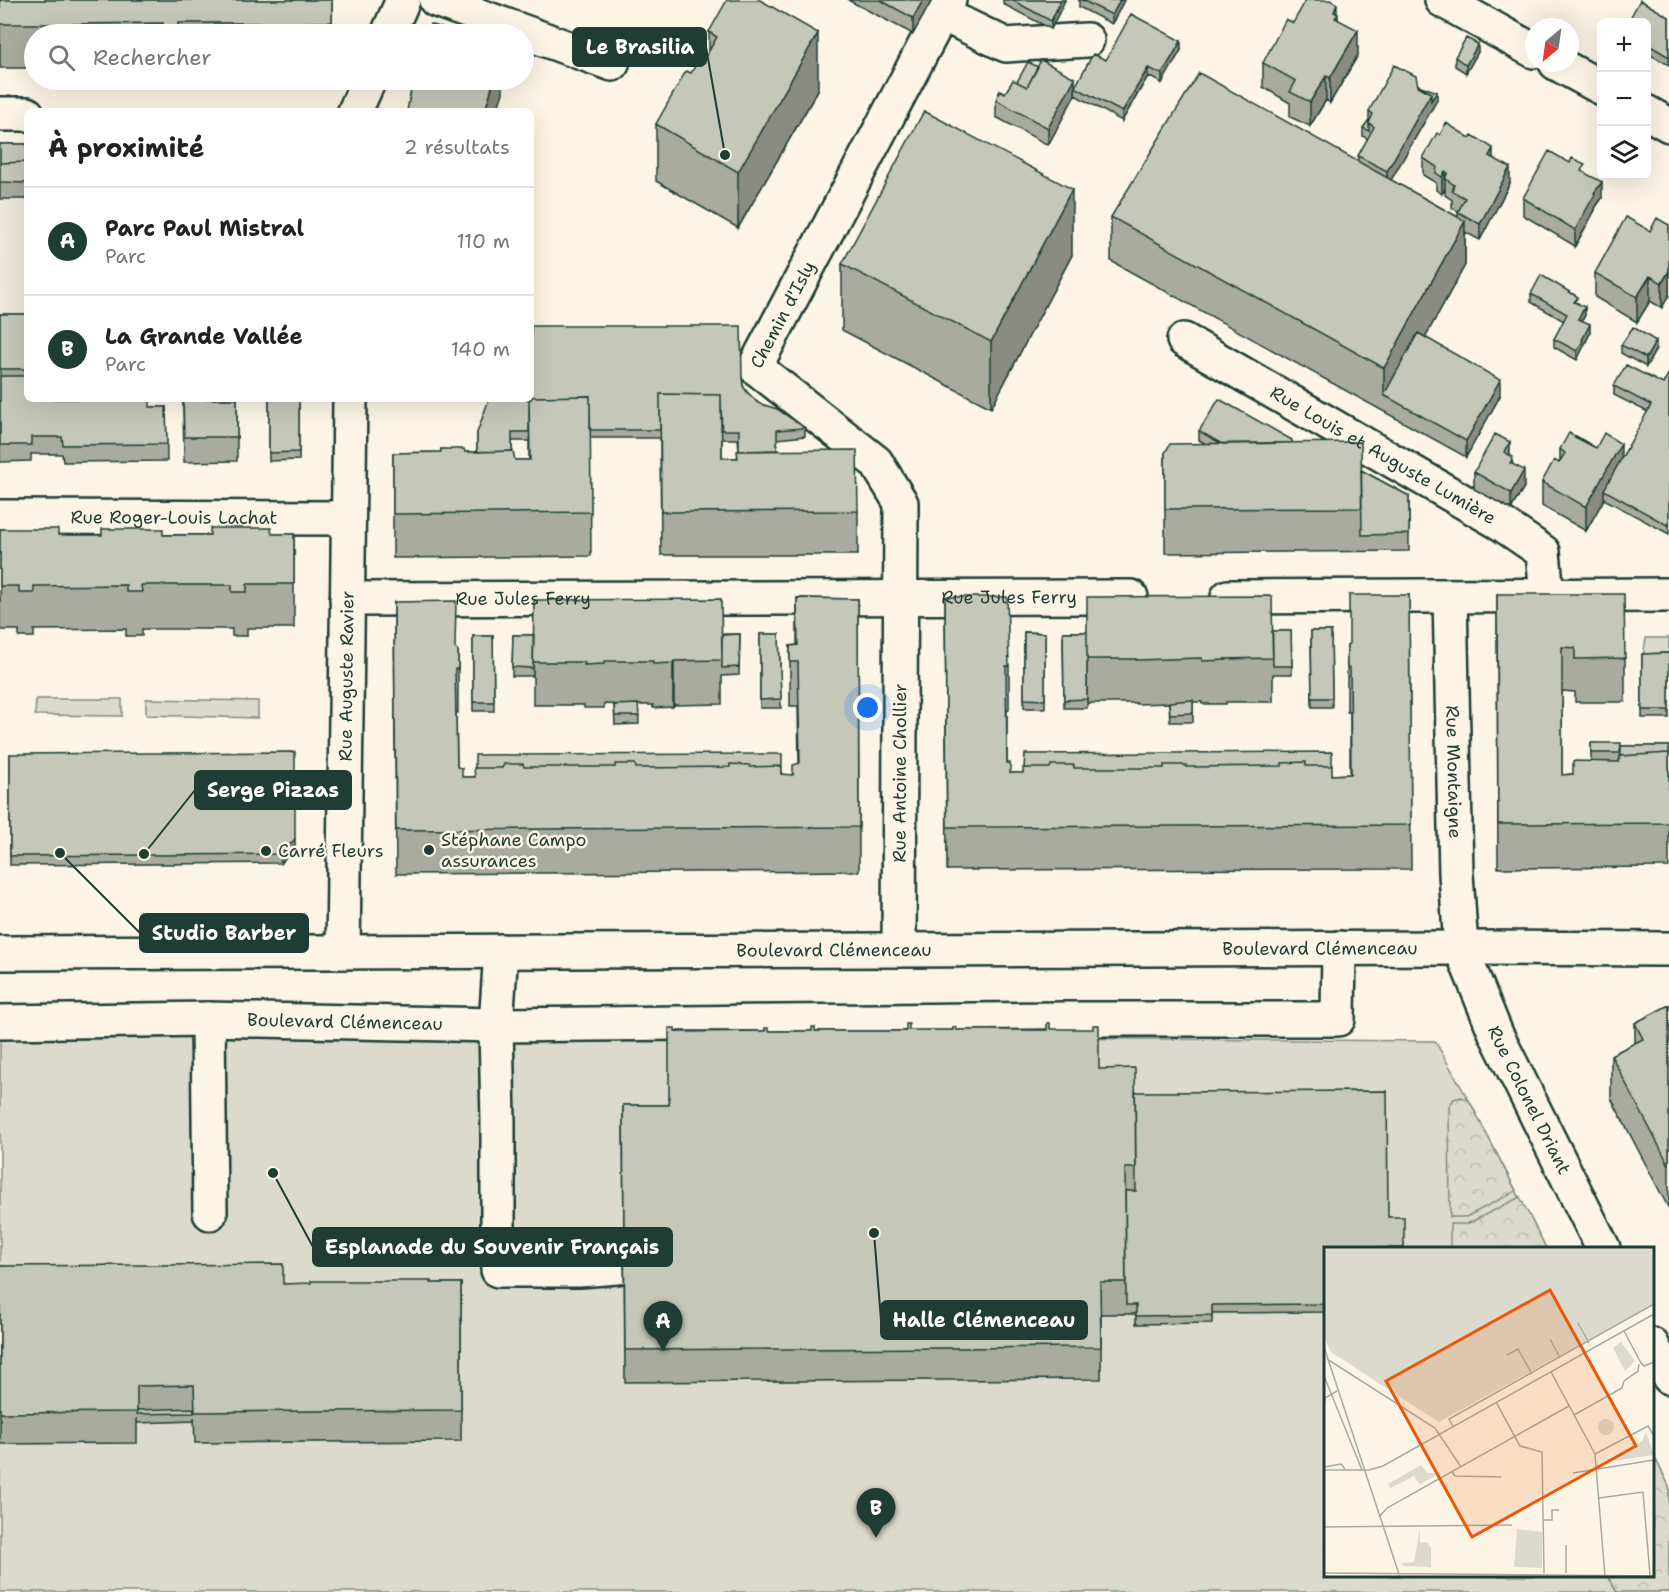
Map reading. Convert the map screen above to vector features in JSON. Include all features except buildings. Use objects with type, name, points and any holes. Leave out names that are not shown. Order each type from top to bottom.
[{"type":"street","points":[[393,24],[404,0]]},
{"type":"street","points":[[436,0],[502,24]]},
{"type":"street","points":[[1442,0],[1525,46]]},
{"type":"street","points":[[945,7],[1006,45],[1087,40]]},
{"type":"street","name":"Chemin d'Isly","points":[[901,597],[901,503],[876,462],[755,367],[945,7]]},
{"type":"street","points":[[534,36],[612,64]]},
{"type":"street","points":[[1573,72],[1597,85]]},
{"type":"street","points":[[356,108],[364,90]]},
{"type":"street","points":[[0,114],[24,114]]},
{"type":"street","points":[[1651,114],[1669,125]]},
{"type":"street","name":"Rue Louis et Auguste Lumière","points":[[1184,340],[1502,524],[1543,552],[1547,595]]},
{"type":"street","name":"Rue Auguste Ravier","points":[[344,952],[350,402]]},
{"type":"street","name":"Rue Roger-Louis Lachat","points":[[0,517],[348,518]]},
{"type":"street","points":[[1198,597],[1669,595]]},
{"type":"street","name":"Rue Montaigne","points":[[1450,596],[1456,874],[1461,948]]},
{"type":"street","name":"Rue Antoine Chollier","points":[[899,950],[901,597]]},
{"type":"street","name":"Rue Jules Ferry","points":[[347,599],[1163,597]]},
{"type":"street","name":"Boulevard Clémenceau","points":[[0,1023],[208,1019],[496,1025],[1065,1019],[1338,1019],[1339,948]]},
{"type":"street","name":"Rue Colonel Driant","points":[[1461,948],[1496,1034],[1602,1247]]},
{"type":"street","name":"Boulevard Clémenceau","points":[[0,953],[1669,949]]},
{"type":"street","points":[[501,951],[496,1025],[498,1270],[579,1270],[617,1267]]},
{"type":"street","points":[[208,1019],[210,1213]]},
{"type":"street","points":[[1654,1347],[1669,1377]]},
{"type":"shaded area","points":[[0,179],[24,179],[24,393],[0,393]]},
{"type":"green space","points":[[1646,638],[1669,638],[1669,662],[1642,662]]},
{"type":"green space","points":[[36,699],[122,699],[122,716],[35,715]]},
{"type":"green space","points":[[146,699],[258,701],[258,718],[146,715]]},
{"type":"green space","points":[[563,1035],[1435,1041],[1471,1104],[1545,1247],[1324,1247],[1324,1577],[1654,1577],[1654,1456],[1669,1486],[1669,1592],[0,1592],[0,1037]]},
{"type":"green space","points":[[1461,1097],[1469,1100],[1516,1191],[1466,1217],[1450,1217],[1449,1106],[1454,1099]]},
{"type":"green space","points":[[1520,1197],[1545,1247],[1450,1247],[1450,1224],[1467,1224]]},
{"type":"green space","points":[[1654,1456],[1669,1486],[1669,1592],[1617,1592],[1609,1577],[1654,1577]]},
{"type":"place","name":"Le Brasilia","points":[[725,155]]},
{"type":"place","name":"Stéphane Campo assurances","points":[[429,850]]},
{"type":"place","name":"Carré Fleurs","points":[[266,851]]},
{"type":"place","name":"Studio Barber","points":[[60,853]]},
{"type":"place","name":"Serge Pizzas","points":[[144,854]]},
{"type":"place","name":"Esplanade du Souvenir Français","points":[[273,1173]]},
{"type":"place","name":"Halle Clémenceau","points":[[874,1233]]},
{"type":"place","name":"Parc Paul Mistral","points":[[663,1351]]},
{"type":"place","name":"La Grande Vallée","points":[[876,1538]]}]
